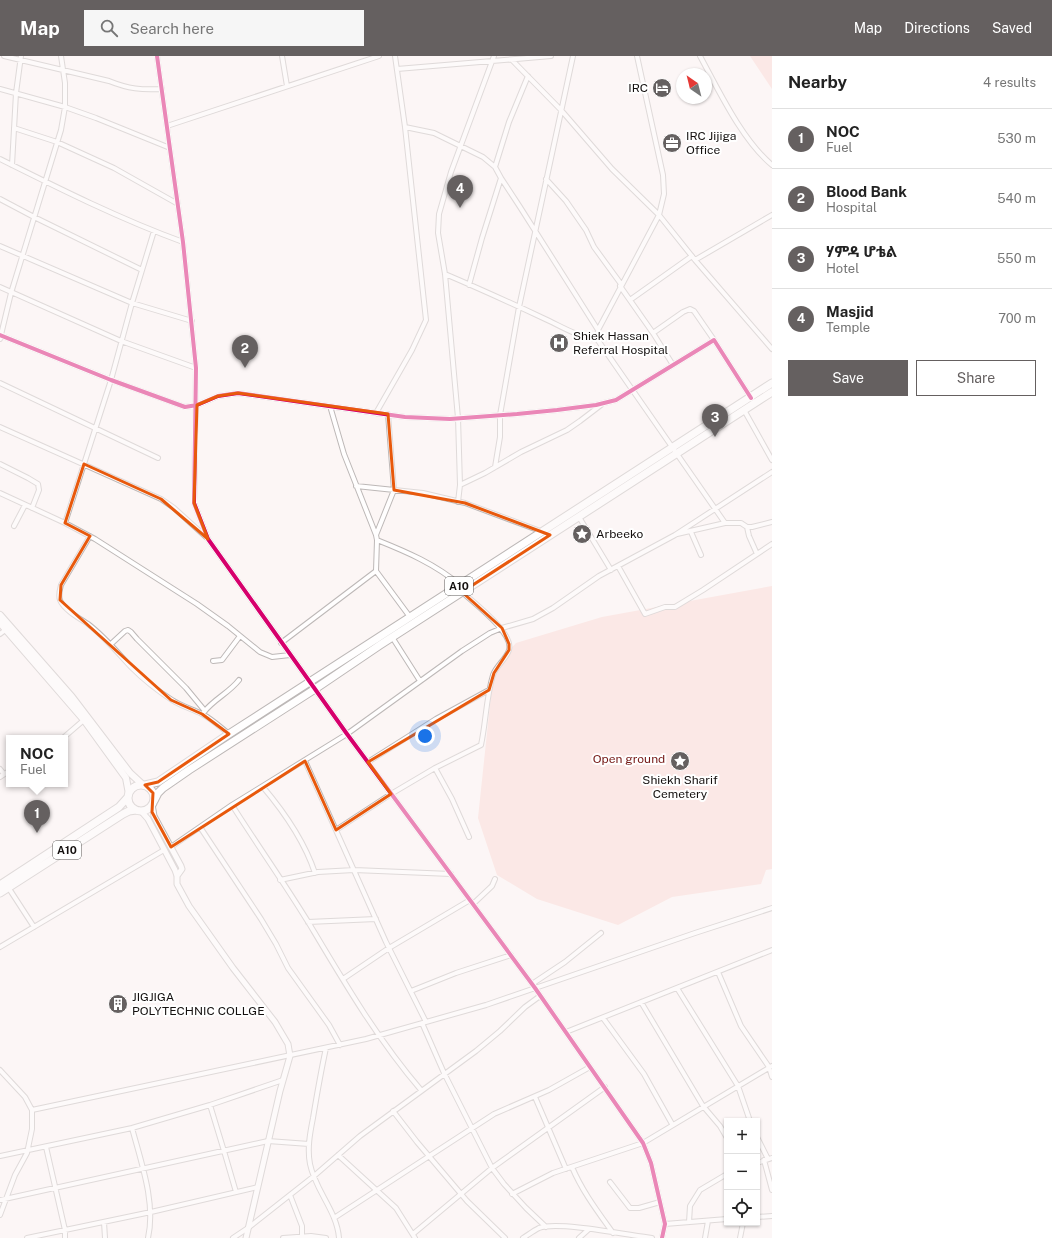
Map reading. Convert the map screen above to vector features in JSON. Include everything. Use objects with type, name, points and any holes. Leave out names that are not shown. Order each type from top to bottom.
[{"type":"highway","name":"A10","points":[[0,893],[4,885],[119,808],[124,804],[134,787],[158,782],[229,734],[410,617],[461,589],[550,535],[751,398],[771,387]]},
{"type":"highway","name":"A10","points":[[4,885],[123,814],[129,811],[148,809],[163,788],[392,637],[542,531],[744,410],[771,387]]},
{"type":"highway","points":[[144,785],[151,789],[153,793],[153,803]]},
{"type":"highway","points":[[128,795],[130,805],[138,810]]},
{"type":"main road","points":[[0,615],[8,628],[130,773],[144,785]]},
{"type":"main road","points":[[0,623],[8,628]]},
{"type":"main road","points":[[86,719],[126,778],[128,795]]},
{"type":"street","points":[[4,56],[21,58],[109,81],[125,88],[141,90],[162,89]]},
{"type":"street","points":[[61,56],[66,83],[65,107],[57,142],[11,293],[0,336],[111,380],[185,407],[197,405],[218,396],[238,394],[405,417],[458,418],[500,416],[557,410],[602,404],[616,400],[714,340]]},
{"type":"street","points":[[157,56],[183,242],[196,368],[197,405],[194,503],[208,539]]},
{"type":"street","points":[[282,56],[287,86]]},
{"type":"street","points":[[167,126],[379,56]]},
{"type":"street","points":[[376,413],[412,350],[426,320],[405,127],[394,56]]},
{"type":"street","points":[[458,502],[460,485],[458,418],[445,274],[438,233],[439,214],[460,146],[494,56]]},
{"type":"street","points":[[397,68],[492,62],[551,56]]},
{"type":"street","points":[[495,467],[500,437],[500,416],[519,307],[573,56]]},
{"type":"street","points":[[637,56],[664,175],[664,194],[658,215],[598,330],[597,339],[725,522]]},
{"type":"street","points":[[700,56],[751,143],[761,156],[772,165]]},
{"type":"street","points":[[12,165],[16,93],[21,58]]},
{"type":"street","points":[[512,60],[561,110],[612,169],[658,215],[693,258],[771,347]]},
{"type":"street","points":[[495,167],[509,122],[528,76]]},
{"type":"street","points":[[0,89],[65,107],[170,148]]},
{"type":"street","points":[[405,127],[434,133],[483,157],[495,167],[598,330]]},
{"type":"street","points":[[14,128],[57,142],[114,168],[178,204]]},
{"type":"street","points":[[0,159],[154,232],[183,242]]},
{"type":"street","points":[[469,284],[501,178]]},
{"type":"street","points":[[546,179],[566,201],[586,230],[594,247],[621,285],[673,365]]},
{"type":"street","points":[[0,198],[34,217],[142,270]]},
{"type":"street","points":[[630,300],[693,258],[772,215]]},
{"type":"street","points":[[65,523],[111,380],[132,303],[154,232]]},
{"type":"street","points":[[0,246],[132,303],[192,321]]},
{"type":"street","points":[[445,274],[575,334],[586,338],[597,339]]},
{"type":"street","points":[[0,288],[122,341],[196,368]]},
{"type":"street","points":[[653,333],[683,312],[690,309],[694,311],[751,398]]},
{"type":"street","points":[[0,383],[158,458]]},
{"type":"street","points":[[460,485],[521,452],[567,430],[602,404]]},
{"type":"street","points":[[330,406],[344,454],[376,538],[407,552],[447,575],[502,628],[510,644],[510,650],[494,673],[489,690],[481,745],[436,768],[391,794],[336,830]]},
{"type":"street","points":[[744,410],[772,460]]},
{"type":"street","points":[[388,414],[394,490],[376,538],[376,571],[410,617]]},
{"type":"street","points":[[0,427],[161,500],[174,508],[208,539],[347,734],[511,955],[643,1143],[652,1163],[665,1224],[662,1238]]},
{"type":"street","points":[[0,464],[38,484],[39,490],[32,508]]},
{"type":"street","points":[[171,847],[232,805],[347,734],[462,651],[490,633],[533,619],[553,608],[599,576],[675,535],[772,472]]},
{"type":"street","points":[[356,486],[423,493],[458,502],[550,535]]},
{"type":"street","points":[[0,494],[65,523],[90,536],[197,604],[228,626],[260,652],[272,657],[290,655]]},
{"type":"street","points":[[14,526],[25,505]]},
{"type":"street","points":[[579,516],[611,570]]},
{"type":"street","points":[[675,535],[725,522],[741,524],[747,527],[772,522]]},
{"type":"street","points":[[747,527],[749,536],[757,554]]},
{"type":"street","points":[[691,532],[701,555]]},
{"type":"street","points":[[90,536],[61,585],[59,593],[60,600],[66,608],[96,630],[132,667],[171,700],[185,708],[204,712]]},
{"type":"street","points":[[618,566],[645,614],[665,607],[675,606],[772,544]]},
{"type":"street","points":[[281,642],[376,571]]},
{"type":"street","points":[[0,634],[8,628]]},
{"type":"street","points":[[111,644],[124,631],[128,630],[131,632],[186,688],[204,712],[229,734]]},
{"type":"street","points":[[214,661],[222,660],[240,636]]},
{"type":"street","points":[[392,637],[420,681]]},
{"type":"street","points":[[204,712],[210,705],[233,688],[239,680]]},
{"type":"street","points":[[368,762],[436,719],[489,690]]},
{"type":"street","points":[[67,735],[86,719]]},
{"type":"street","points":[[305,761],[389,948],[411,991],[444,1073],[471,1129],[497,1177],[546,1227]]},
{"type":"street","points":[[436,768],[469,837]]},
{"type":"street","points":[[0,769],[4,774],[0,777]]},
{"type":"street","points":[[263,787],[281,809],[301,840],[315,873]]},
{"type":"street","points":[[153,803],[154,816],[182,869],[177,876]]},
{"type":"street","points":[[232,805],[308,922],[342,979],[379,1036],[401,1067],[421,1090]]},
{"type":"street","points":[[138,810],[148,819],[175,870],[177,884],[189,906],[232,968],[275,1022],[288,1044],[290,1056],[268,1141],[246,1238]]},
{"type":"street","points":[[200,827],[261,919],[288,968],[329,1025],[340,1045]]},
{"type":"street","points":[[0,947],[164,850]]},
{"type":"street","points":[[280,880],[315,873],[354,870],[451,874]]},
{"type":"street","points":[[342,979],[389,948],[471,902],[492,886],[495,879]]},
{"type":"street","points":[[4,885],[34,927]]},
{"type":"street","points":[[32,1110],[379,1036],[486,1004],[533,986],[772,908]]},
{"type":"street","points":[[308,922],[376,919]]},
{"type":"street","points":[[533,986],[601,933]]},
{"type":"street","points":[[566,1032],[772,950]]},
{"type":"street","points":[[411,991],[456,972],[511,955]]},
{"type":"street","points":[[718,972],[742,1026],[770,1066],[772,1077]]},
{"type":"street","points":[[677,988],[738,1086],[749,1118]]},
{"type":"street","points":[[233,1238],[314,1176],[360,1136],[476,1051],[525,1007],[540,996]]},
{"type":"street","points":[[641,1002],[703,1106],[724,1133]]},
{"type":"street","points":[[603,1018],[644,1074],[672,1124]]},
{"type":"street","points":[[326,1048],[309,1144],[310,1164],[314,1176],[334,1218],[338,1229],[339,1238]]},
{"type":"street","points":[[512,1194],[553,1173],[643,1143],[672,1124],[770,1066]]},
{"type":"street","points":[[334,1218],[494,1114],[535,1097],[590,1067]]},
{"type":"street","points":[[0,1070],[25,1097],[32,1110],[32,1129],[28,1151],[15,1175],[0,1215]]},
{"type":"street","points":[[0,1156],[132,1128],[210,1105],[283,1080]]},
{"type":"street","points":[[338,1155],[396,1208],[414,1236],[492,1168],[604,1087]]},
{"type":"street","points":[[535,1097],[566,1169]]},
{"type":"street","points":[[210,1105],[236,1192]]},
{"type":"street","points":[[393,1111],[461,1195],[505,1238]]},
{"type":"street","points":[[132,1128],[143,1169],[151,1212],[148,1238]]},
{"type":"street","points":[[0,1200],[268,1141],[309,1144]]},
{"type":"street","points":[[760,1143],[768,1159],[772,1190]]},
{"type":"street","points":[[46,1147],[65,1230],[65,1238]]},
{"type":"street","points":[[572,1167],[594,1206],[613,1233]]},
{"type":"street","points":[[689,1222],[690,1206],[700,1190],[724,1176]]},
{"type":"street","points":[[610,1182],[630,1208],[639,1208],[660,1202]]},
{"type":"street","points":[[27,1238],[151,1212],[258,1187]]},
{"type":"street","points":[[290,1195],[302,1226],[302,1237]]},
{"type":"street","points":[[760,1217],[772,1216]]},
{"type":"street","points":[[665,1224],[724,1219]]},
{"type":"street","points":[[705,1238],[708,1221]]},
{"type":"street","points":[[104,1222],[104,1238]]},
{"type":"street","points":[[523,1238],[539,1228],[553,1226],[589,1229],[652,1238]]},
{"type":"street","points":[[740,1238],[742,1226]]},
{"type":"street","points":[[579,1238],[589,1229]]},
{"type":"street","points":[[283,1238],[326,1238]]},
{"type":"highlighted area","points":[[238,393],[388,414],[394,490],[465,503],[550,535],[462,592],[502,628],[509,644],[509,650],[494,673],[489,690],[368,762],[391,794],[336,830],[305,761],[171,847],[152,812],[153,793],[145,785],[158,782],[229,734],[202,714],[171,700],[60,600],[61,585],[90,536],[65,523],[84,464],[161,499],[208,539],[194,503],[197,405],[218,396]]},
{"type":"green space","points":[[750,56],[772,56],[772,89]]},
{"type":"green space","name":"Open ground","points":[[772,586],[772,869],[766,870],[761,884],[672,897],[618,925],[537,899],[497,875],[478,818],[494,667],[516,643],[602,617]]},
{"type":"cycle path","points":[[157,56],[183,242],[196,368],[194,503],[208,539],[347,734],[535,988],[643,1143],[651,1163],[665,1224],[662,1238]]},
{"type":"cycle path","points":[[0,335],[111,380],[185,407],[197,405],[218,396],[238,393],[405,417],[450,419],[557,410],[596,405],[616,400],[714,340],[751,398]]},
{"type":"place","name":"IRC","points":[[662,88]]},
{"type":"place","name":"IRC Jijiga Office","points":[[672,143]]},
{"type":"place","name":"Masjid","points":[[460,208]]},
{"type":"place","name":"Shiek Hassan Referral Hospital","points":[[559,343]]},
{"type":"place","name":"Blood Bank","points":[[245,368]]},
{"type":"place","name":"ሃምዳ ሆቴል","points":[[715,437]]},
{"type":"place","name":"Arbeeko","points":[[582,534]]},
{"type":"place","name":"Shiekh Sharif Cemetery","points":[[680,761]]},
{"type":"place","name":"NOC","points":[[37,833]]},
{"type":"place","name":"JIGJIGA POLYTECHNIC COLLGE","points":[[118,1004]]}]
